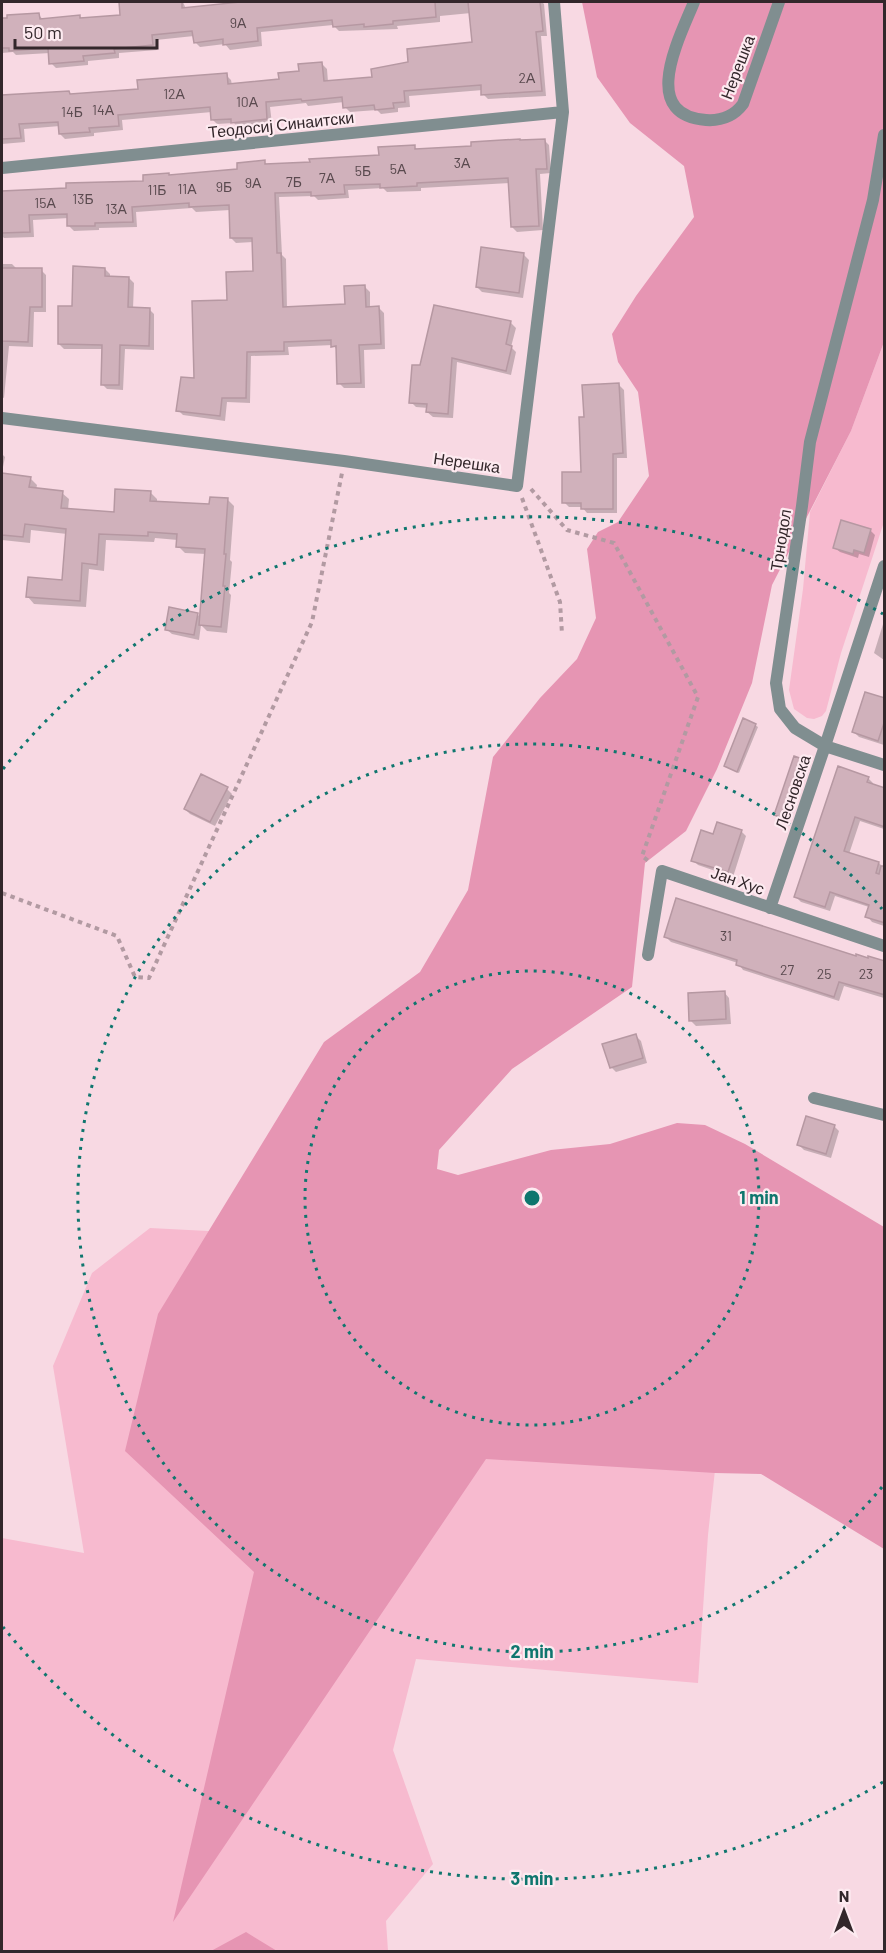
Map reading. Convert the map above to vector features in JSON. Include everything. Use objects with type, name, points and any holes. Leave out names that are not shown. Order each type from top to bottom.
[{"type":"street","name":"Нерешка","points":[[2,418],[518,481],[563,112],[554,2]]},
{"type":"street","name":"Нерешка","points":[[694,2],[670,69],[668,89],[672,104],[678,110],[705,120],[729,117],[743,104],[779,2]]},
{"type":"street","name":"Теодосиј Синаитски","points":[[2,168],[563,112]]},
{"type":"street","name":"Трнодол","points":[[825,746],[795,728],[780,709],[776,683],[810,442],[873,200],[885,135]]},
{"type":"street","points":[[825,746],[881,586],[885,566]]},
{"type":"street","name":"Лесновска","points":[[770,908],[825,746],[885,765]]},
{"type":"street","points":[[648,955],[662,871]]},
{"type":"street","name":"Јан Хус","points":[[662,871],[885,946]]},
{"type":"street","points":[[814,1098],[885,1115]]},
{"type":"path","points":[[2,893],[117,936],[135,977],[149,978],[312,622],[344,461]]},
{"type":"path","points":[[518,481],[560,602],[562,634]]},
{"type":"path","points":[[518,481],[567,530],[614,543],[698,698],[642,856],[662,871]]},
{"type":"shaded area","points":[[582,2],[884,2],[884,342],[851,431],[772,585],[752,683],[717,769],[686,831],[645,863],[632,987],[512,1069],[439,1150],[437,1169],[458,1175],[551,1150],[610,1144],[677,1123],[705,1125],[745,1144],[884,1227],[884,1549],[761,1474],[486,1459],[173,1922],[254,1572],[125,1451],[158,1314],[324,1042],[420,972],[468,890],[493,757],[540,698],[577,659],[596,618],[587,549],[598,532],[618,522],[649,476],[638,392],[618,362],[612,334],[636,296],[694,217],[684,166],[630,123],[597,77]]},
{"type":"shaded area","points":[[884,342],[884,522],[841,653],[826,711],[822,716],[814,719],[807,718],[794,709],[789,690],[803,589],[810,512],[851,431]]},
{"type":"shaded area","points":[[150,1228],[323,1237],[726,1368],[708,1535],[698,1683],[416,1659],[393,1750],[433,1864],[386,1921],[388,1951],[2,1951],[2,1538],[84,1553],[53,1366],[92,1273]]},
{"type":"shaded area","points":[[246,1932],[277,1951],[211,1951]]},
{"type":"building","points":[[119,2],[182,2],[182,8],[240,2],[435,2],[436,17],[393,21],[393,24],[364,27],[364,24],[333,27],[332,20],[257,28],[258,41],[223,45],[223,39],[194,43],[192,31],[152,35],[153,45],[114,49],[115,53],[83,56],[84,61],[49,64],[48,48],[9,51],[9,48],[2,48],[2,18],[7,18],[7,15],[39,13],[40,19],[80,15],[80,18],[120,15]]},
{"type":"building","points":[[468,2],[540,2],[543,31],[536,32],[542,91],[481,95],[481,85],[404,91],[405,102],[393,103],[394,108],[375,110],[374,105],[343,108],[342,97],[266,102],[267,119],[231,123],[231,119],[211,120],[210,107],[118,115],[119,126],[89,128],[90,132],[59,134],[58,122],[19,124],[21,138],[2,139],[2,95],[69,91],[70,94],[138,89],[137,80],[227,73],[228,84],[279,79],[278,73],[299,71],[298,64],[322,62],[324,81],[372,77],[371,69],[408,62],[407,49],[472,42]]},
{"type":"building","points":[[545,139],[547,169],[536,169],[539,226],[511,227],[508,178],[417,183],[417,186],[380,188],[380,184],[344,185],[345,194],[311,196],[311,192],[275,193],[277,253],[281,253],[283,307],[345,304],[344,286],[365,285],[366,307],[379,306],[381,344],[359,345],[361,383],[337,384],[336,346],[331,347],[331,340],[284,342],[284,351],[247,352],[246,398],[222,398],[220,416],[176,411],[181,377],[194,378],[192,301],[227,300],[226,272],[253,271],[252,238],[230,238],[229,205],[189,207],[189,203],[132,207],[133,222],[95,223],[95,226],[67,226],[67,214],[29,215],[30,232],[2,233],[2,191],[66,188],[66,183],[143,181],[143,175],[237,169],[237,163],[265,160],[265,164],[379,155],[378,147],[415,145],[415,149],[471,146],[471,142]]},
{"type":"building","points":[[481,247],[524,253],[519,293],[476,287]]},
{"type":"building","points":[[73,266],[105,268],[105,276],[129,277],[128,307],[150,308],[149,346],[120,345],[119,385],[101,385],[102,345],[58,344],[58,306],[72,306]]},
{"type":"building","points":[[2,268],[42,268],[42,307],[30,307],[28,342],[2,341]]},
{"type":"building","points":[[434,305],[511,321],[506,344],[512,346],[506,371],[452,358],[448,414],[426,412],[427,404],[409,403],[412,365],[420,365]]},
{"type":"building","points":[[619,383],[623,453],[613,454],[613,509],[581,509],[581,503],[562,503],[562,472],[581,472],[579,417],[584,417],[582,385]]},
{"type":"building","points":[[2,473],[31,477],[29,487],[63,491],[61,508],[114,512],[115,489],[151,491],[150,501],[209,504],[210,497],[228,498],[221,627],[199,625],[205,549],[176,547],[177,534],[148,532],[148,536],[99,534],[97,565],[82,563],[80,601],[26,597],[28,577],[62,580],[66,529],[25,524],[23,537],[2,535]]},
{"type":"building","points":[[841,520],[871,529],[864,553],[854,550],[853,554],[833,548]]},
{"type":"building","points":[[169,607],[198,613],[194,635],[165,630]]},
{"type":"building","points":[[865,692],[885,698],[885,720],[878,741],[852,732]]},
{"type":"building","points":[[743,718],[756,724],[737,772],[724,766]]},
{"type":"building","points":[[794,756],[808,761],[788,820],[774,815]]},
{"type":"building","points":[[838,766],[869,777],[867,782],[885,788],[885,827],[855,817],[844,851],[879,862],[876,873],[879,874],[881,866],[885,866],[885,923],[865,917],[869,905],[830,892],[825,907],[794,897]]},
{"type":"building","points":[[201,774],[228,787],[210,822],[184,809]]},
{"type":"building","points":[[717,822],[742,830],[728,872],[691,861],[701,830],[713,834]]},
{"type":"building","points":[[676,898],[856,956],[856,954],[868,958],[868,956],[885,961],[885,995],[839,982],[834,997],[736,965],[737,960],[664,937]]},
{"type":"building","points":[[725,991],[726,1019],[689,1021],[688,993]]},
{"type":"building","points":[[636,1034],[643,1058],[610,1068],[602,1044]]},
{"type":"building","points":[[806,1116],[835,1125],[826,1154],[797,1145]]}]
